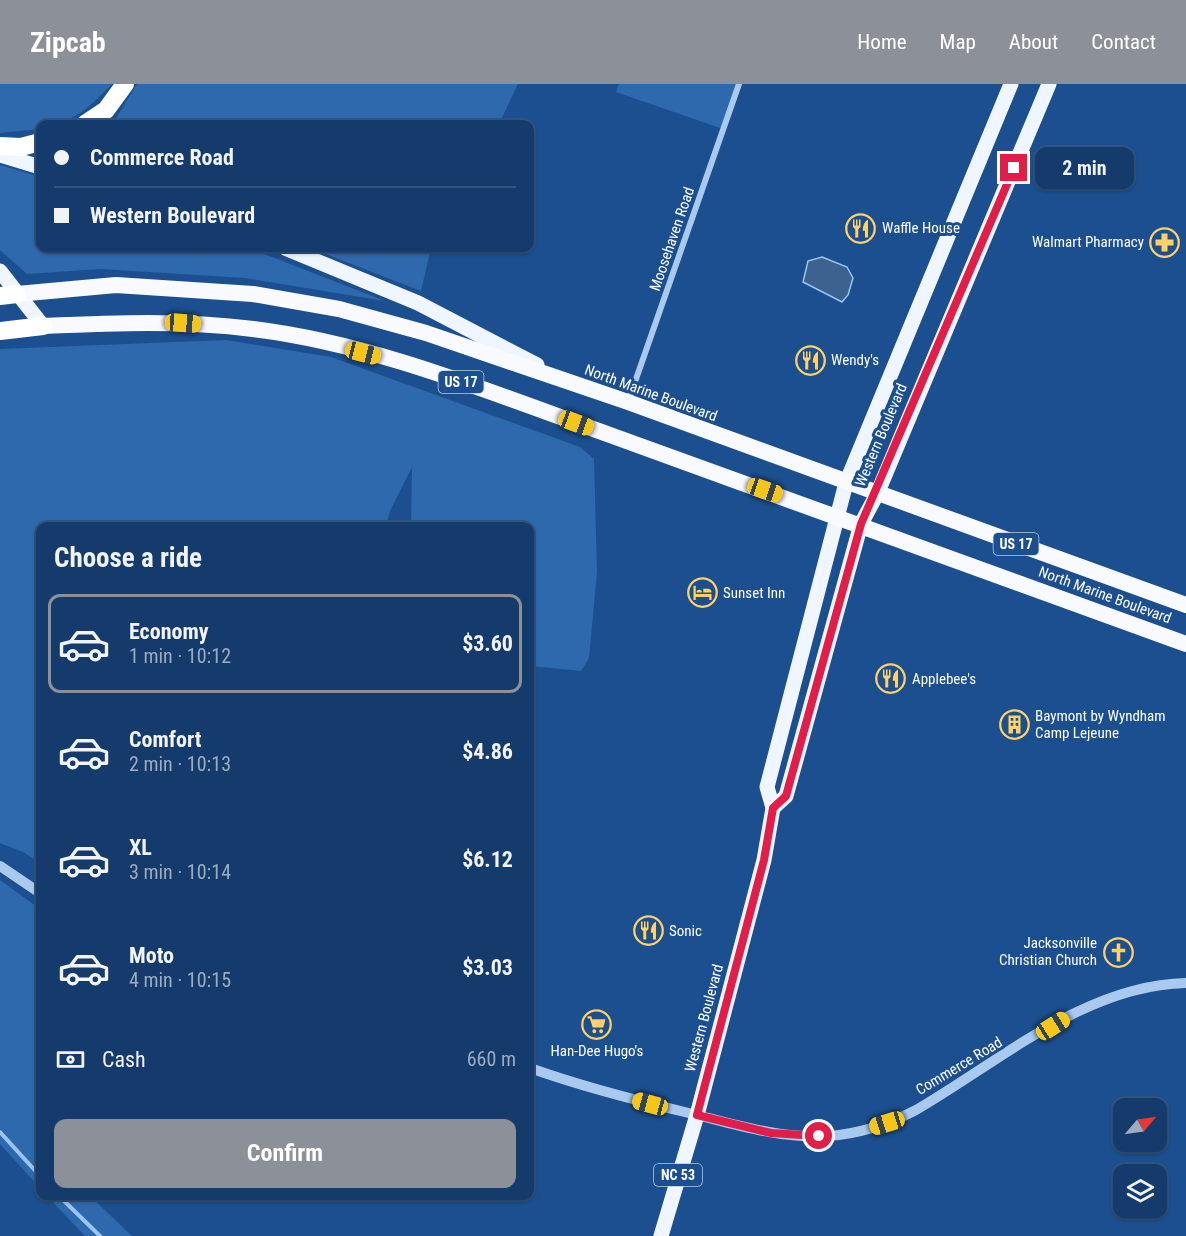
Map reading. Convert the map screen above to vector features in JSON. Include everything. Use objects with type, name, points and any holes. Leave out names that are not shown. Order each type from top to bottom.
[{"type":"highway","points":[[91,120],[106,110],[125,84]]},
{"type":"highway","points":[[0,146],[21,147],[36,143]]},
{"type":"highway","name":"US 17","points":[[8,295],[116,285],[253,294],[339,309],[426,333],[571,383]]},
{"type":"highway","name":"North Marine Boulevard","points":[[43,326],[150,321],[254,329],[407,364],[837,515],[1186,644]]},
{"type":"highway","name":"US 17","points":[[0,331],[43,326]]},
{"type":"highway","name":"North Marine Boulevard","points":[[571,383],[1186,605]]},
{"type":"main road","name":"Western Boulevard","points":[[661,1236],[697,1115],[764,860],[773,808],[767,787],[846,483],[1011,84]]},
{"type":"main road","name":"Western Boulevard","points":[[773,808],[786,796],[861,524],[877,494],[1049,84]]},
{"type":"main road","points":[[0,155],[36,166]]},
{"type":"main road","name":"North Marine Boulevard","points":[[295,252],[418,303],[571,383]]},
{"type":"main road","points":[[0,271],[8,295],[43,326]]},
{"type":"street","name":"Moosehaven Road","points":[[628,402],[739,84]]},
{"type":"street","points":[[0,866],[36,890]]},
{"type":"street","name":"Commerce Road","points":[[534,1069],[595,1089],[771,1133],[807,1137],[847,1134],[874,1127],[923,1106],[1095,1002],[1133,988],[1186,982]]},
{"type":"shaded area","points":[[0,84],[112,84],[88,107],[65,120],[36,120],[36,129],[0,133]]},
{"type":"shaded area","points":[[137,84],[518,84],[501,120],[115,120]]},
{"type":"shaded area","points":[[619,84],[740,84],[723,129],[616,92]]},
{"type":"shaded area","points":[[0,165],[36,176],[36,252],[259,252],[385,301],[245,278],[101,269],[27,274],[0,250]]},
{"type":"shaded area","points":[[320,252],[430,252],[421,291]]},
{"type":"shaded area","points":[[822,257],[847,267],[853,278],[848,295],[842,302],[803,282],[808,261]]},
{"type":"shaded area","points":[[226,340],[331,357],[580,447],[594,459],[597,572],[589,658],[581,671],[534,666],[534,522],[411,522],[412,467],[390,511],[387,522],[36,522],[36,860],[23,852],[0,843],[0,349]]},
{"type":"shaded area","points":[[0,880],[36,906],[36,1184],[0,1144]]},
{"type":"shaded area","points":[[51,1200],[94,1200],[132,1236],[85,1236]]},
{"type":"waterway","points":[[0,1132],[36,1172]]},
{"type":"waterway","points":[[63,1200],[100,1236]]},
{"type":"place","name":"Waffle House","points":[[861,228]]},
{"type":"place","name":"Walmart Pharmacy","points":[[1165,242]]},
{"type":"place","name":"Wendy's","points":[[810,360]]},
{"type":"place","name":"Sunset Inn","points":[[702,593]]},
{"type":"place","name":"Applebee's","points":[[891,679]]},
{"type":"place","name":"Baymont by Wyndham Camp Lejeune","points":[[1014,725]]},
{"type":"place","name":"Sonic","points":[[648,931]]},
{"type":"place","name":"Jacksonville Christian Church","points":[[1118,952]]},
{"type":"place","name":"Han-Dee Hugo's","points":[[597,1024]]},
{"type":"route","points":[[819,1136],[771,1133],[697,1115],[764,860],[773,808],[786,796],[861,524],[877,494],[1014,168]]}]
